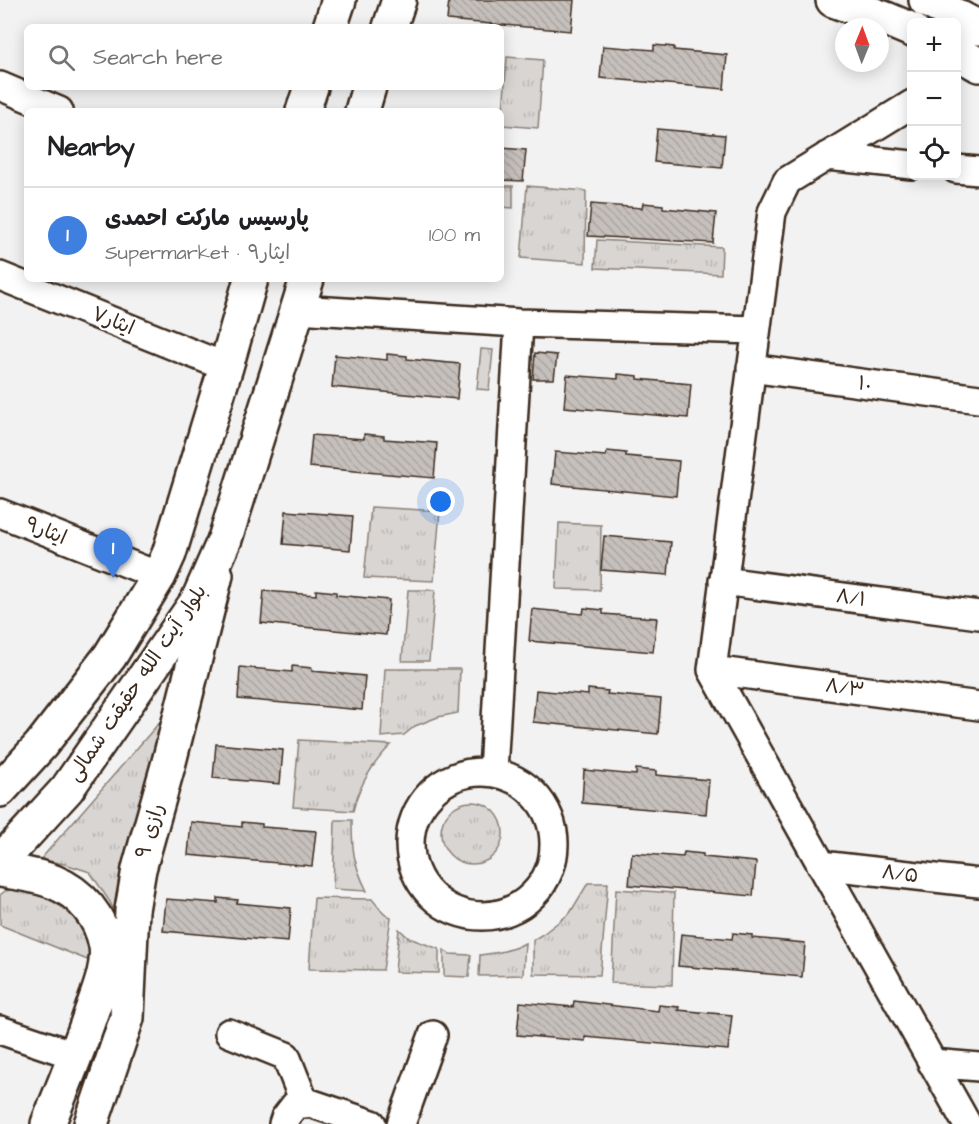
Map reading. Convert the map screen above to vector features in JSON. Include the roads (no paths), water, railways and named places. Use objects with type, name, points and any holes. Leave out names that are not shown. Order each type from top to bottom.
[{"type":"main road","points":[[391,24],[399,0]]},
{"type":"main road","points":[[833,0],[907,28]]},
{"type":"main road","points":[[926,0],[979,28]]},
{"type":"main road","points":[[961,54],[979,65]]},
{"type":"main road","points":[[304,108],[310,90]]},
{"type":"main road","points":[[363,108],[368,90]]},
{"type":"main road","name":"بلوار آیت الله حقیقت شمالی","points":[[0,790],[41,745],[110,656],[159,576],[169,554],[250,282]]},
{"type":"main road","name":"بلوار آیت الله حقیقت شمالی","points":[[0,862],[67,789],[198,600],[225,539],[302,294]]},
{"type":"main road","name":"رازی ۹","points":[[48,1124],[76,1056],[117,974],[139,869],[169,762],[225,539]]},
{"type":"main road","name":"رازی ۹","points":[[0,870],[53,881],[75,893],[90,908],[100,926],[117,974],[127,1018],[92,1124]]},
{"type":"street","points":[[0,86],[52,108]]},
{"type":"street","points":[[907,107],[787,181],[772,212],[712,670],[967,1124]]},
{"type":"street","points":[[827,156],[907,164]]},
{"type":"street","points":[[961,169],[979,171]]},
{"type":"street","name":"ایثار۷","points":[[0,276],[226,367]]},
{"type":"street","points":[[302,294],[519,323],[756,330]]},
{"type":"street","points":[[493,771],[519,323]]},
{"type":"street","name":"۱۰","points":[[751,368],[979,399]]},
{"type":"street","name":"ایثار۹","points":[[0,513],[159,576]]},
{"type":"street","name":"۸/۱","points":[[723,581],[979,615]]},
{"type":"street","name":"۸/۳","points":[[712,670],[979,706]]},
{"type":"street","points":[[493,771],[518,780],[541,800],[553,826],[555,854],[546,880],[526,902],[500,915],[472,916],[446,907],[424,888],[412,864],[410,834],[419,807],[438,786],[463,773],[493,771]]},
{"type":"street","name":"۸/۵","points":[[821,865],[979,884]]},
{"type":"street","points":[[0,1030],[76,1056]]},
{"type":"street","points":[[229,1033],[286,1056],[305,1104]]},
{"type":"street","points":[[401,1124],[433,1035]]},
{"type":"street","points":[[932,1063],[979,1067]]},
{"type":"street","points":[[283,1124],[295,1105],[310,1103],[372,1124]]},
{"type":"place","name":"پارسیس مارکت احمدی","points":[[113,578]]}]
